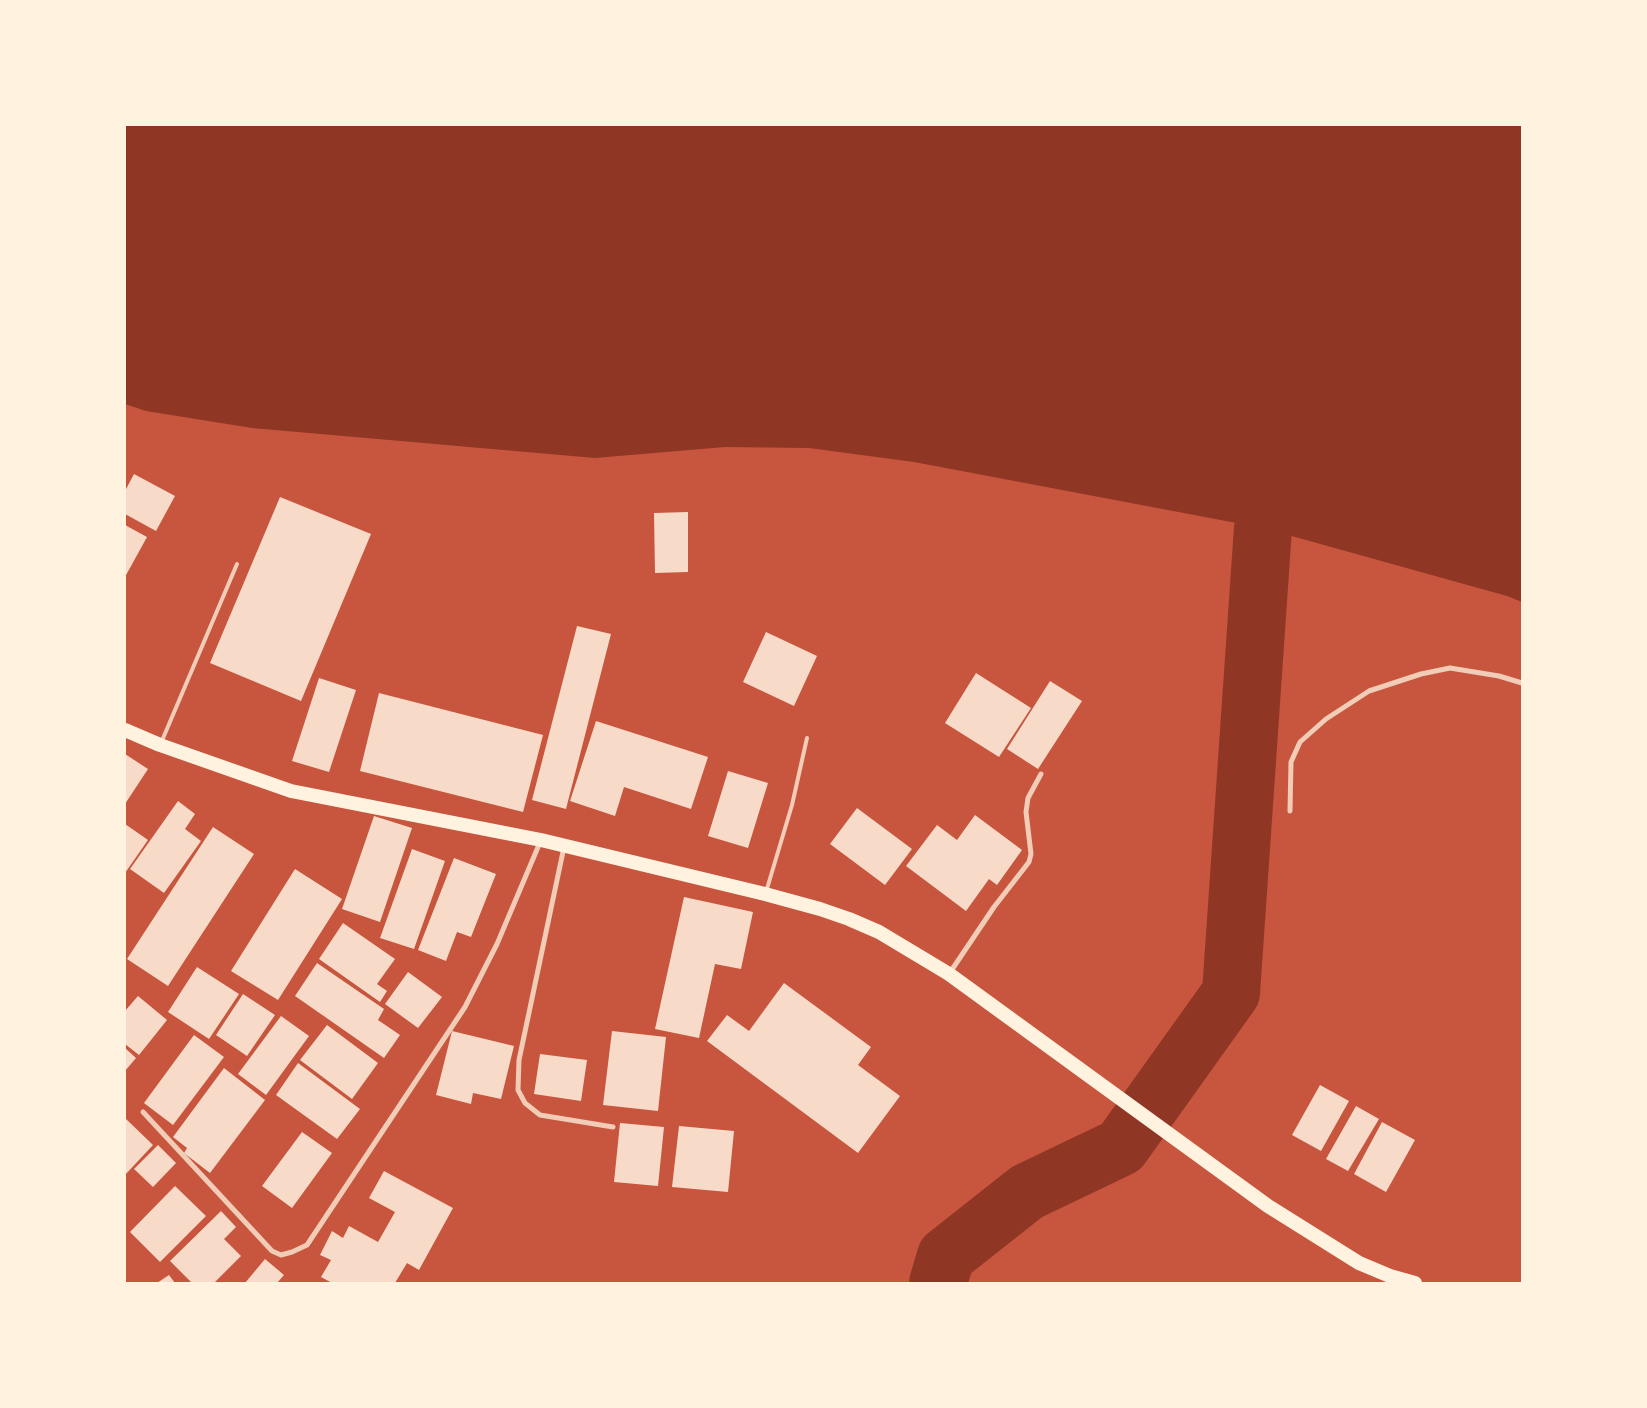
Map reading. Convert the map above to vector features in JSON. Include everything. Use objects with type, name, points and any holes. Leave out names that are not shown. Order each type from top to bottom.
[{"type":"highway","points":[[125,730],[160,745],[291,791],[541,840],[765,894],[820,909],[856,922],[879,932],[949,974],[1268,1206],[1359,1263],[1390,1276],[1415,1283]]},
{"type":"street","points":[[1290,811],[1291,762],[1300,742],[1326,719],[1369,691],[1421,674],[1450,668],[1499,676],[1522,683]]},
{"type":"street","points":[[949,974],[994,907],[1029,862],[1031,854],[1026,823],[1028,798],[1041,774]]},
{"type":"street","points":[[143,1112],[272,1251],[281,1255],[307,1245],[465,1007],[497,944],[541,840]]},
{"type":"street","points":[[564,847],[519,1060],[518,1090],[525,1103],[540,1115],[613,1127]]},
{"type":"lane","points":[[160,745],[237,564]]},
{"type":"lane","points":[[765,894],[792,805],[807,738]]},
{"type":"shaded area","points":[[125,125],[1522,125],[1522,602],[1507,596],[1263,528],[914,462],[809,448],[725,447],[595,458],[252,428],[146,411],[125,404]]},
{"type":"building","points":[[134,474],[175,496],[156,531],[125,514],[125,491]]},
{"type":"building","points":[[280,497],[371,534],[301,701],[210,663]]},
{"type":"building","points":[[688,512],[688,572],[655,573],[654,513]]},
{"type":"building","points":[[125,525],[147,537],[125,577]]},
{"type":"building","points":[[577,626],[611,634],[566,809],[532,800]]},
{"type":"building","points":[[766,632],[817,656],[794,706],[743,682]]},
{"type":"building","points":[[976,673],[1031,708],[999,757],[945,723]]},
{"type":"building","points":[[319,678],[356,690],[329,772],[292,761]]},
{"type":"building","points":[[1050,681],[1082,701],[1038,769],[1007,749]]},
{"type":"building","points":[[379,693],[543,735],[523,812],[360,771]]},
{"type":"building","points":[[596,721],[708,757],[691,809],[624,787],[615,816],[570,801]]},
{"type":"building","points":[[125,754],[148,769],[125,804]]},
{"type":"building","points":[[728,771],[768,783],[748,848],[708,836]]},
{"type":"building","points":[[178,801],[195,814],[185,829],[201,841],[164,893],[130,869]]},
{"type":"building","points":[[857,808],[912,849],[885,885],[830,844]]},
{"type":"building","points":[[975,815],[1022,850],[997,885],[989,879],[966,911],[906,866],[937,825],[957,840]]},
{"type":"building","points":[[374,816],[412,828],[380,922],[342,909]]},
{"type":"building","points":[[125,824],[148,840],[125,873]]},
{"type":"building","points":[[213,827],[254,854],[168,986],[127,959]]},
{"type":"building","points":[[412,849],[445,861],[414,949],[380,938]]},
{"type":"building","points":[[454,858],[496,874],[471,937],[457,932],[446,961],[418,950]]},
{"type":"building","points":[[295,869],[342,899],[278,1000],[231,971]]},
{"type":"building","points":[[684,897],[753,912],[741,969],[715,964],[699,1038],[655,1029]]},
{"type":"building","points":[[343,923],[395,959],[377,984],[387,991],[380,1002],[319,959]]},
{"type":"building","points":[[317,963],[384,1009],[378,1020],[400,1035],[384,1058],[295,996]]},
{"type":"building","points":[[197,967],[239,994],[209,1039],[168,1012]]},
{"type":"building","points":[[408,972],[442,997],[418,1028],[385,1004]]},
{"type":"building","points":[[784,983],[871,1047],[858,1065],[900,1096],[858,1153],[707,1041],[727,1015],[749,1031]]},
{"type":"building","points":[[243,994],[275,1015],[247,1056],[216,1035]]},
{"type":"building","points":[[138,996],[167,1020],[139,1055],[125,1044],[125,1011]]},
{"type":"building","points":[[281,1016],[309,1036],[266,1095],[238,1074]]},
{"type":"building","points":[[327,1025],[378,1063],[352,1099],[300,1060]]},
{"type":"building","points":[[452,1031],[514,1046],[501,1099],[473,1093],[471,1104],[436,1095]]},
{"type":"building","points":[[612,1031],[666,1037],[658,1111],[603,1105]]},
{"type":"building","points":[[194,1035],[224,1057],[173,1125],[144,1103]]},
{"type":"building","points":[[125,1048],[136,1058],[125,1071]]},
{"type":"building","points":[[540,1054],[587,1060],[581,1101],[534,1094]]},
{"type":"building","points":[[298,1063],[360,1109],[337,1139],[276,1095]]},
{"type":"building","points":[[224,1068],[265,1100],[210,1173],[184,1153],[187,1148],[173,1137]]},
{"type":"building","points":[[1320,1085],[1349,1101],[1321,1151],[1292,1135]]},
{"type":"building","points":[[1356,1106],[1379,1119],[1348,1171],[1326,1159]]},
{"type":"building","points":[[125,1118],[153,1145],[125,1175]]},
{"type":"building","points":[[1382,1122],[1415,1140],[1386,1192],[1354,1174]]},
{"type":"building","points":[[620,1123],[664,1127],[658,1186],[614,1182]]},
{"type":"building","points":[[679,1126],[734,1131],[728,1192],[672,1187]]},
{"type":"building","points":[[302,1132],[332,1153],[292,1208],[262,1186]]},
{"type":"building","points":[[158,1145],[176,1163],[153,1187],[134,1169]]},
{"type":"building","points":[[384,1171],[453,1208],[419,1270],[407,1263],[395,1283],[332,1283],[321,1277],[331,1260],[320,1255],[332,1231],[343,1238],[349,1226],[378,1242],[395,1212],[369,1198]]},
{"type":"building","points":[[175,1186],[206,1216],[160,1262],[130,1232]]},
{"type":"building","points":[[221,1211],[236,1227],[224,1239],[241,1256],[214,1283],[192,1283],[170,1261]]},
{"type":"building","points":[[265,1259],[284,1275],[277,1283],[245,1283]]},
{"type":"building","points":[[169,1275],[175,1283],[157,1283]]},
{"type":"waterway","points":[[938,1283],[946,1256],[1027,1192],[1121,1147],[1231,993],[1263,528]]}]
